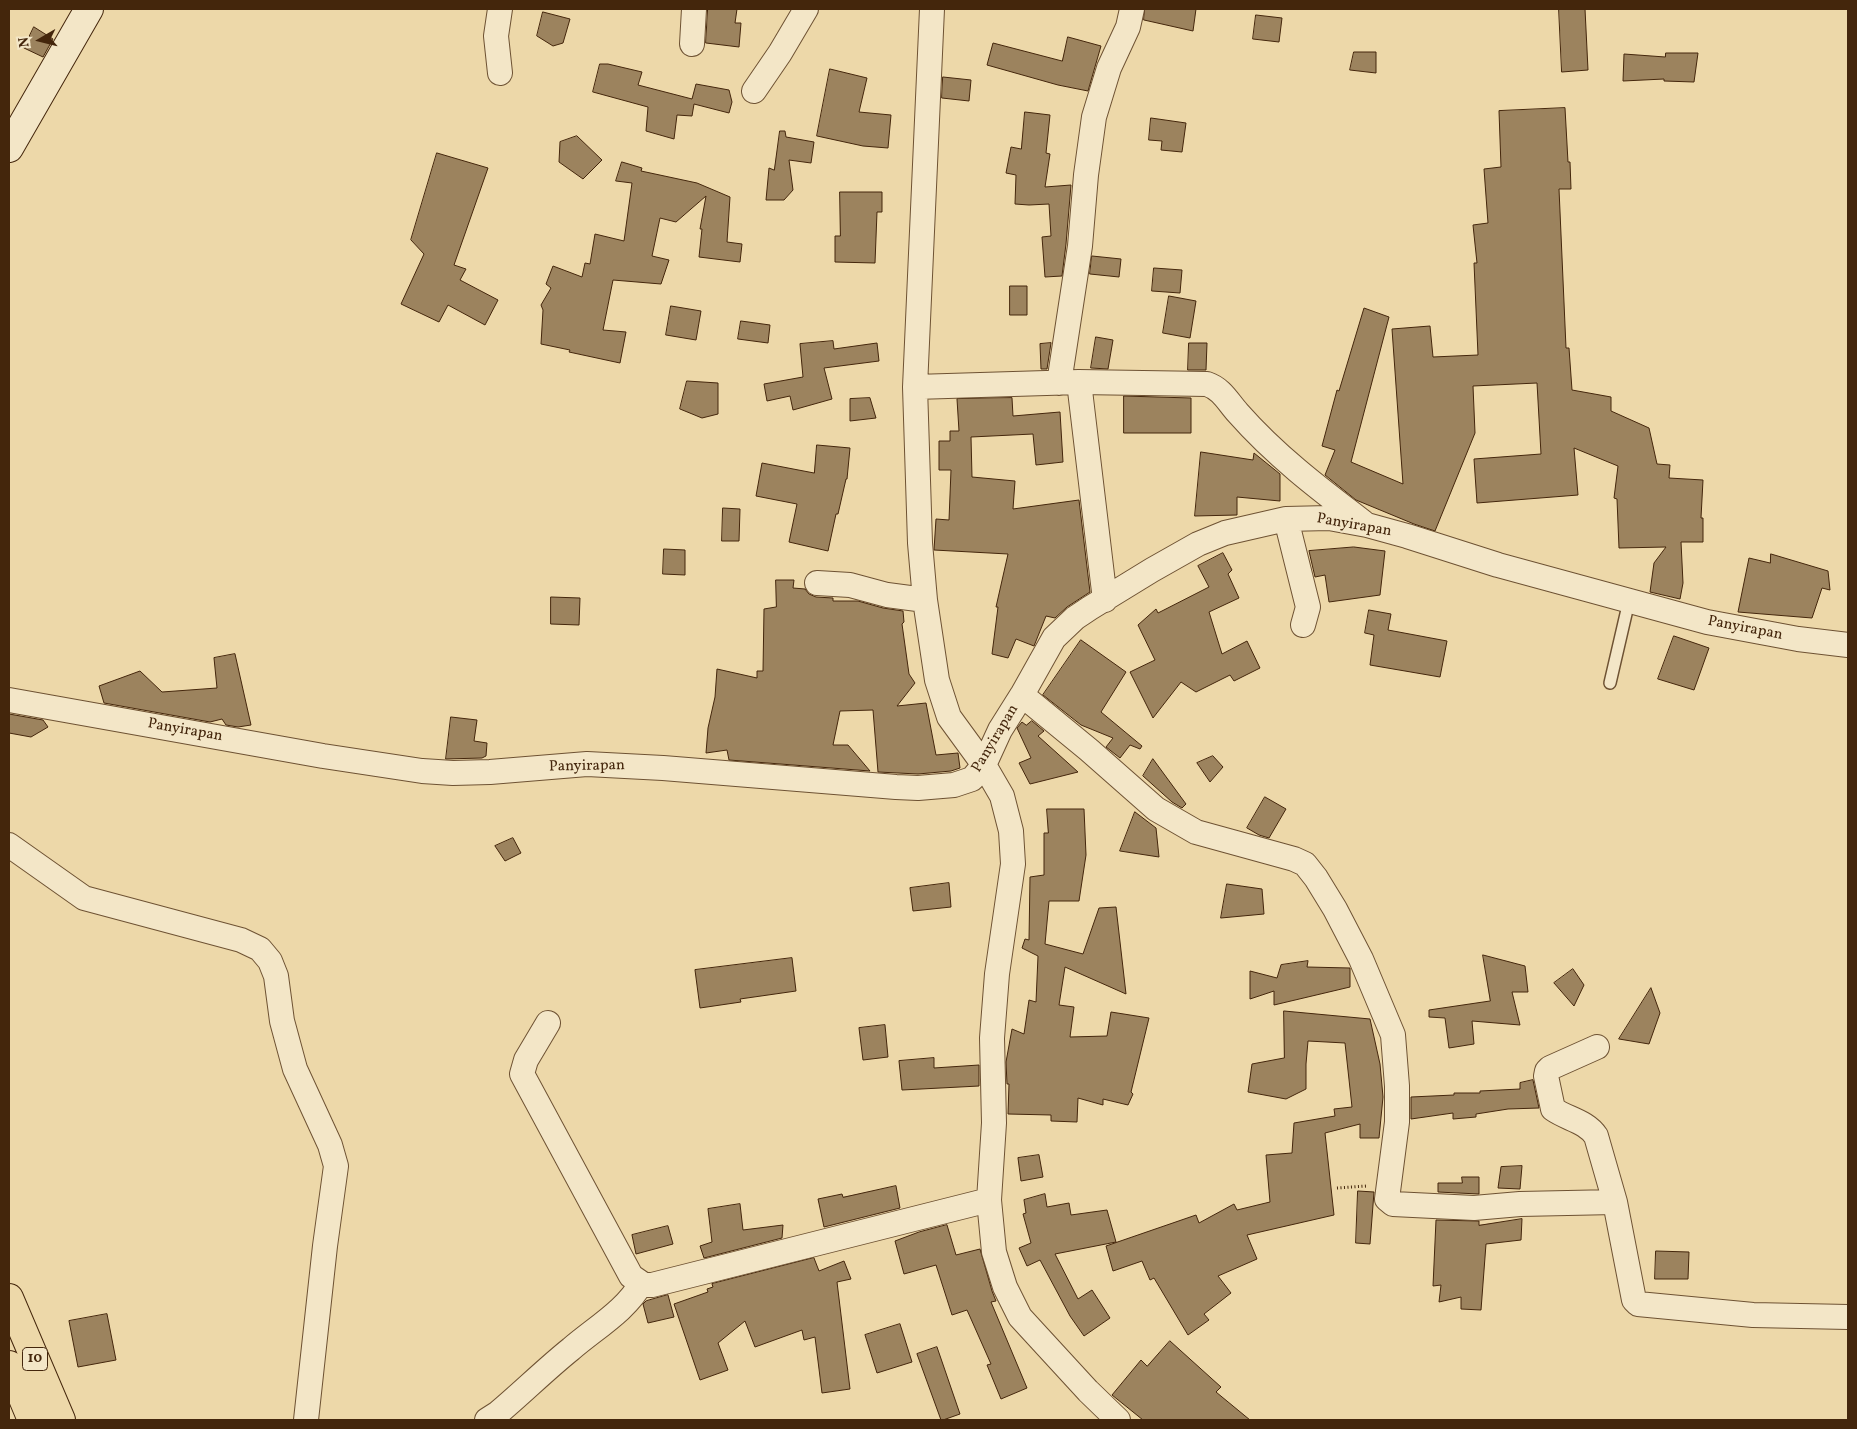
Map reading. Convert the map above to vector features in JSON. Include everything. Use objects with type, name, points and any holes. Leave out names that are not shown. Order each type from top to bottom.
[{"type":"highway","name":"10","points":[[9,1298],[61,1420]]},
{"type":"highway","name":"10","points":[[9,1365],[32,1420]]},
{"type":"street","points":[[9,148],[89,9]]},
{"type":"street","points":[[500,9],[496,36],[500,73]]},
{"type":"street","points":[[692,44],[694,9]]},
{"type":"street","points":[[754,91],[780,53],[806,9]]},
{"type":"street","points":[[932,9],[915,387],[920,542],[925,600],[937,680],[950,717],[984,764],[1002,796],[1011,830],[1013,864],[997,974],[993,1028],[994,1123],[989,1200],[994,1252],[1005,1287],[1020,1317],[1076,1379],[1118,1420]]},
{"type":"street","points":[[1105,600],[1069,383],[1086,175],[1094,118],[1109,68],[1128,27],[1132,9]]},
{"type":"street","points":[[915,387],[1069,383],[1195,384],[1212,386],[1218,389],[1260,438],[1297,471],[1367,525]]},
{"type":"street","name":"Panyirapan","points":[[9,700],[323,756],[430,771],[490,772],[567,765],[604,764],[918,788],[954,785],[968,782],[984,764],[1000,730],[1054,638],[1075,618],[1198,544],[1225,533],[1286,519],[1329,518],[1367,525],[1498,565],[1741,630],[1798,639],[1848,644]]},
{"type":"street","points":[[1286,519],[1308,607],[1303,625]]},
{"type":"street","points":[[817,583],[850,585],[887,595],[925,600]]},
{"type":"street","points":[[1022,695],[1089,750],[1156,809],[1196,832],[1305,864],[1316,878],[1361,959],[1393,1035],[1397,1086],[1397,1122],[1387,1199],[1393,1204],[1474,1208],[1520,1204],[1615,1202]]},
{"type":"street","points":[[9,845],[84,898],[241,940],[260,949],[270,961],[276,976],[282,1021],[296,1069],[330,1145],[336,1166],[325,1246],[306,1420]]},
{"type":"street","points":[[548,1024],[526,1060],[522,1074],[631,1276],[644,1285],[652,1285],[989,1200]]},
{"type":"street","points":[[1597,1047],[1550,1068],[1546,1076],[1553,1109],[1568,1119],[1591,1129],[1596,1136],[1615,1202],[1634,1300],[1638,1304],[1753,1315],[1848,1317]]},
{"type":"street","points":[[487,1420],[498,1413],[624,1306],[635,1294],[641,1283]]},
{"type":"lane","points":[[1610,683],[1629,601]]},
{"type":"path","points":[[1337,1188],[1388,1184]]},
{"type":"building","points":[[708,9],[737,9],[735,23],[741,23],[739,47],[706,43]]},
{"type":"building","points":[[1145,9],[1196,9],[1193,31],[1144,20]]},
{"type":"building","points":[[1559,9],[1585,9],[1588,70],[1562,72]]},
{"type":"building","points":[[543,12],[570,19],[563,43],[553,46],[537,36]]},
{"type":"building","points":[[1256,15],[1282,18],[1279,42],[1253,39]]},
{"type":"building","points":[[34,27],[53,39],[43,57],[24,48]]},
{"type":"building","points":[[1068,37],[1101,46],[1088,91],[1058,85],[987,65],[993,43],[1062,61]]},
{"type":"building","points":[[1354,52],[1376,52],[1376,73],[1350,70]]},
{"type":"building","points":[[1666,53],[1698,53],[1694,82],[1664,81],[1664,79],[1623,81],[1624,54],[1665,57]]},
{"type":"building","points":[[600,64],[642,72],[638,85],[692,99],[696,84],[729,90],[732,102],[729,113],[694,104],[692,116],[677,115],[674,139],[646,131],[648,107],[593,92]]},
{"type":"building","points":[[830,69],[867,78],[859,112],[891,115],[888,148],[863,146],[817,136]]},
{"type":"building","points":[[943,77],[971,80],[969,101],[942,98]]},
{"type":"building","points":[[1565,108],[1571,189],[1559,189],[1566,348],[1569,348],[1572,390],[1611,397],[1611,411],[1649,428],[1657,464],[1670,465],[1669,478],[1703,480],[1701,518],[1703,518],[1703,542],[1681,542],[1683,583],[1680,599],[1650,592],[1654,563],[1666,547],[1619,548],[1617,499],[1614,498],[1618,466],[1574,448],[1578,495],[1477,503],[1474,459],[1541,454],[1537,383],[1473,386],[1475,433],[1435,531],[1356,500],[1325,475],[1335,450],[1322,446],[1337,390],[1339,391],[1364,308],[1389,317],[1351,462],[1403,484],[1392,329],[1430,326],[1433,357],[1478,355],[1474,263],[1477,263],[1473,225],[1488,223],[1484,169],[1501,167],[1499,111]]},
{"type":"building","points":[[1025,112],[1050,115],[1046,153],[1050,154],[1045,187],[1071,185],[1062,276],[1045,277],[1042,237],[1051,236],[1049,204],[1015,204],[1016,175],[1006,173],[1011,147],[1021,149]]},
{"type":"building","points":[[1151,118],[1186,123],[1182,152],[1161,150],[1162,141],[1149,140]]},
{"type":"building","points":[[780,131],[785,131],[786,137],[814,142],[811,163],[789,160],[793,190],[784,200],[766,200],[769,168],[774,170]]},
{"type":"building","points":[[577,136],[602,160],[583,179],[559,162],[560,142]]},
{"type":"building","points":[[437,153],[488,168],[454,265],[466,269],[460,280],[498,300],[485,325],[448,305],[439,322],[401,304],[424,254],[411,240]]},
{"type":"building","points":[[622,162],[642,168],[641,171],[697,183],[730,197],[727,242],[742,244],[740,262],[699,257],[702,229],[700,229],[706,196],[676,222],[660,218],[652,256],[669,260],[661,284],[613,280],[603,330],[626,332],[620,363],[541,344],[543,310],[541,305],[551,288],[546,284],[553,266],[582,277],[585,263],[590,264],[595,234],[624,241],[632,183],[616,181]]},
{"type":"building","points":[[840,192],[882,192],[882,212],[877,212],[875,263],[835,262],[835,236],[840,236]]},
{"type":"building","points":[[1092,256],[1121,259],[1119,277],[1090,274]]},
{"type":"building","points":[[1154,268],[1182,270],[1180,293],[1152,291]]},
{"type":"building","points":[[1010,286],[1027,286],[1027,315],[1010,315]]},
{"type":"building","points":[[1169,296],[1196,301],[1190,338],[1163,333]]},
{"type":"building","points":[[671,306],[701,311],[696,340],[666,335]]},
{"type":"building","points":[[741,321],[770,325],[768,343],[738,339]]},
{"type":"building","points":[[1096,337],[1113,340],[1108,369],[1091,368]]},
{"type":"building","points":[[833,341],[834,349],[877,343],[879,361],[824,368],[832,399],[793,410],[790,396],[767,401],[764,384],[803,377],[800,344]]},
{"type":"building","points":[[1051,343],[1047,369],[1041,369],[1040,344]]},
{"type":"building","points":[[1189,343],[1207,343],[1206,370],[1188,370]]},
{"type":"building","points":[[687,381],[718,383],[718,414],[702,418],[680,409]]},
{"type":"building","points":[[1124,396],[1191,398],[1191,433],[1124,433]]},
{"type":"building","points":[[870,398],[876,418],[850,421],[850,399]]},
{"type":"building","points":[[1012,398],[1013,416],[1060,412],[1063,462],[1036,465],[1033,434],[971,437],[972,477],[1015,481],[1013,509],[1079,500],[1090,592],[1067,607],[1055,618],[1046,616],[1034,646],[1016,639],[1008,658],[992,654],[998,607],[996,607],[1008,554],[934,550],[936,519],[949,520],[951,470],[939,470],[939,441],[950,441],[950,431],[959,431],[957,399]]},
{"type":"building","points":[[817,445],[850,448],[847,479],[838,514],[836,514],[828,551],[789,542],[797,504],[756,496],[762,463],[814,473]]},
{"type":"building","points":[[1201,452],[1253,460],[1254,453],[1280,474],[1280,501],[1237,497],[1237,515],[1195,516]]},
{"type":"building","points":[[723,508],[740,509],[739,541],[722,541]]},
{"type":"building","points":[[1354,547],[1385,551],[1380,595],[1329,602],[1325,575],[1315,577],[1309,551]]},
{"type":"building","points":[[664,549],[685,550],[685,575],[663,574]]},
{"type":"building","points":[[1223,553],[1232,570],[1228,574],[1239,598],[1209,612],[1222,654],[1247,641],[1260,668],[1234,681],[1230,675],[1196,692],[1181,682],[1153,718],[1130,672],[1155,660],[1138,625],[1156,609],[1158,613],[1209,587],[1198,566]]},
{"type":"building","points":[[1771,554],[1828,571],[1830,590],[1822,588],[1812,618],[1738,612],[1749,558],[1770,563]]},
{"type":"building","points":[[776,580],[794,580],[793,588],[805,589],[809,594],[816,597],[833,598],[833,601],[858,601],[903,611],[904,622],[902,624],[909,674],[915,683],[897,706],[926,703],[936,755],[958,753],[960,768],[951,771],[918,774],[878,772],[873,710],[840,711],[833,745],[848,745],[870,771],[729,760],[727,750],[706,753],[708,728],[715,697],[717,669],[757,678],[757,671],[763,671],[764,609],[776,607]]},
{"type":"building","points":[[551,597],[580,598],[579,625],[551,624]]},
{"type":"building","points":[[1369,610],[1391,614],[1388,630],[1447,641],[1440,677],[1370,665],[1374,635],[1365,633]]},
{"type":"building","points":[[1674,636],[1709,648],[1694,690],[1658,679]]},
{"type":"building","points":[[1081,640],[1126,672],[1101,712],[1142,746],[1140,749],[1130,745],[1120,758],[1106,747],[1113,738],[1081,725],[1043,695]]},
{"type":"building","points":[[235,654],[251,725],[238,727],[226,725],[222,719],[210,722],[104,703],[99,686],[140,671],[162,692],[217,688],[214,658]]},
{"type":"building","points":[[9,714],[43,720],[48,727],[31,737],[9,733]]},
{"type":"building","points":[[451,717],[477,720],[474,741],[487,743],[486,756],[482,758],[446,759]]},
{"type":"building","points":[[1032,721],[1044,731],[1038,736],[1078,772],[1030,784],[1019,763],[1031,758],[1017,728],[1022,722],[1026,725]]},
{"type":"building","points":[[1213,756],[1223,767],[1210,782],[1197,763]]},
{"type":"building","points":[[1153,759],[1186,804],[1182,808],[1172,802],[1143,776]]},
{"type":"building","points":[[1265,797],[1286,809],[1269,838],[1247,828]]},
{"type":"building","points":[[1047,809],[1084,809],[1086,855],[1079,901],[1049,901],[1045,944],[1083,954],[1099,908],[1116,907],[1126,994],[1065,967],[1059,1005],[1074,1007],[1070,1037],[1107,1036],[1111,1012],[1149,1018],[1131,1092],[1133,1094],[1128,1105],[1103,1099],[1103,1105],[1078,1098],[1077,1122],[1051,1121],[1051,1115],[1008,1114],[1009,1084],[1007,1084],[1006,1062],[1012,1029],[1024,1034],[1029,1000],[1036,1002],[1038,956],[1022,948],[1025,939],[1029,940],[1030,877],[1044,875],[1044,833],[1048,833]]},
{"type":"building","points":[[1135,812],[1156,828],[1159,857],[1120,851]]},
{"type":"building","points":[[513,838],[521,853],[505,861],[495,846]]},
{"type":"building","points":[[949,883],[951,907],[913,911],[910,888]]},
{"type":"building","points":[[1227,884],[1262,889],[1264,914],[1221,918]]},
{"type":"building","points":[[1483,955],[1525,966],[1528,992],[1512,992],[1520,1025],[1472,1021],[1474,1044],[1449,1048],[1445,1018],[1429,1017],[1429,1010],[1490,1001]]},
{"type":"building","points":[[792,958],[796,991],[740,999],[741,1002],[700,1008],[695,970]]},
{"type":"building","points":[[1308,961],[1307,967],[1350,968],[1350,987],[1274,1005],[1274,991],[1250,999],[1250,971],[1277,978],[1281,965]]},
{"type":"building","points":[[1573,969],[1584,985],[1574,1006],[1554,983]]},
{"type":"building","points":[[1651,988],[1660,1013],[1649,1044],[1619,1039]]},
{"type":"building","points":[[1284,1011],[1370,1019],[1380,1064],[1383,1097],[1379,1138],[1360,1138],[1360,1124],[1325,1133],[1334,1215],[1247,1235],[1257,1259],[1218,1276],[1231,1293],[1204,1314],[1209,1320],[1188,1335],[1154,1278],[1150,1280],[1142,1261],[1113,1271],[1106,1246],[1196,1215],[1199,1223],[1234,1204],[1237,1210],[1270,1202],[1266,1155],[1292,1153],[1294,1123],[1335,1116],[1334,1109],[1352,1107],[1345,1043],[1308,1041],[1306,1089],[1286,1099],[1248,1092],[1252,1064],[1284,1058]]},
{"type":"building","points":[[885,1025],[888,1057],[863,1060],[859,1028]]},
{"type":"building","points":[[934,1058],[934,1068],[979,1065],[979,1086],[902,1090],[899,1061]]},
{"type":"building","points":[[1533,1080],[1539,1108],[1508,1109],[1476,1114],[1476,1117],[1453,1119],[1453,1113],[1411,1119],[1411,1097],[1520,1089],[1520,1083]]},
{"type":"building","points":[[1039,1155],[1043,1177],[1021,1181],[1018,1158]]},
{"type":"building","points":[[1522,1166],[1520,1189],[1498,1188],[1501,1167]]},
{"type":"building","points":[[1462,1177],[1479,1177],[1479,1194],[1438,1192],[1438,1183],[1462,1183]]},
{"type":"building","points":[[896,1186],[900,1208],[824,1227],[818,1199],[842,1194],[843,1197]]},
{"type":"building","points":[[1358,1191],[1374,1192],[1370,1244],[1356,1243]]},
{"type":"building","points":[[1045,1194],[1047,1207],[1069,1203],[1071,1215],[1107,1210],[1116,1242],[1055,1254],[1078,1299],[1092,1290],[1110,1318],[1084,1336],[1070,1316],[1040,1260],[1027,1266],[1019,1248],[1031,1243],[1023,1214],[1026,1213],[1024,1200]]},
{"type":"building","points":[[740,1204],[743,1230],[783,1225],[782,1238],[704,1258],[700,1246],[712,1242],[708,1209]]},
{"type":"building","points":[[1522,1219],[1521,1240],[1486,1244],[1481,1310],[1461,1309],[1461,1297],[1439,1302],[1441,1285],[1433,1286],[1436,1220],[1479,1221],[1479,1225]]},
{"type":"building","points":[[947,1225],[956,1255],[980,1249],[996,1301],[991,1302],[1027,1388],[1001,1399],[987,1365],[991,1364],[967,1310],[952,1315],[936,1265],[904,1274],[895,1241],[919,1232]]},
{"type":"building","points":[[668,1226],[673,1244],[636,1254],[632,1235]]},
{"type":"building","points":[[1656,1251],[1689,1252],[1688,1279],[1655,1279]]},
{"type":"building","points":[[814,1258],[819,1271],[844,1261],[851,1279],[837,1282],[850,1389],[822,1393],[815,1337],[804,1340],[802,1330],[755,1347],[745,1321],[718,1343],[728,1370],[700,1380],[674,1304],[708,1292],[707,1289],[713,1287],[712,1284]]},
{"type":"building","points":[[668,1295],[674,1317],[648,1323],[643,1304],[646,1301]]},
{"type":"building","points":[[107,1314],[116,1360],[78,1367],[69,1321]]},
{"type":"building","points":[[900,1324],[912,1362],[877,1373],[865,1335]]},
{"type":"building","points":[[1170,1341],[1221,1387],[1216,1392],[1250,1420],[1143,1420],[1112,1395],[1141,1360],[1147,1366]]},
{"type":"building","points":[[937,1347],[960,1414],[943,1420],[941,1420],[917,1354]]}]
